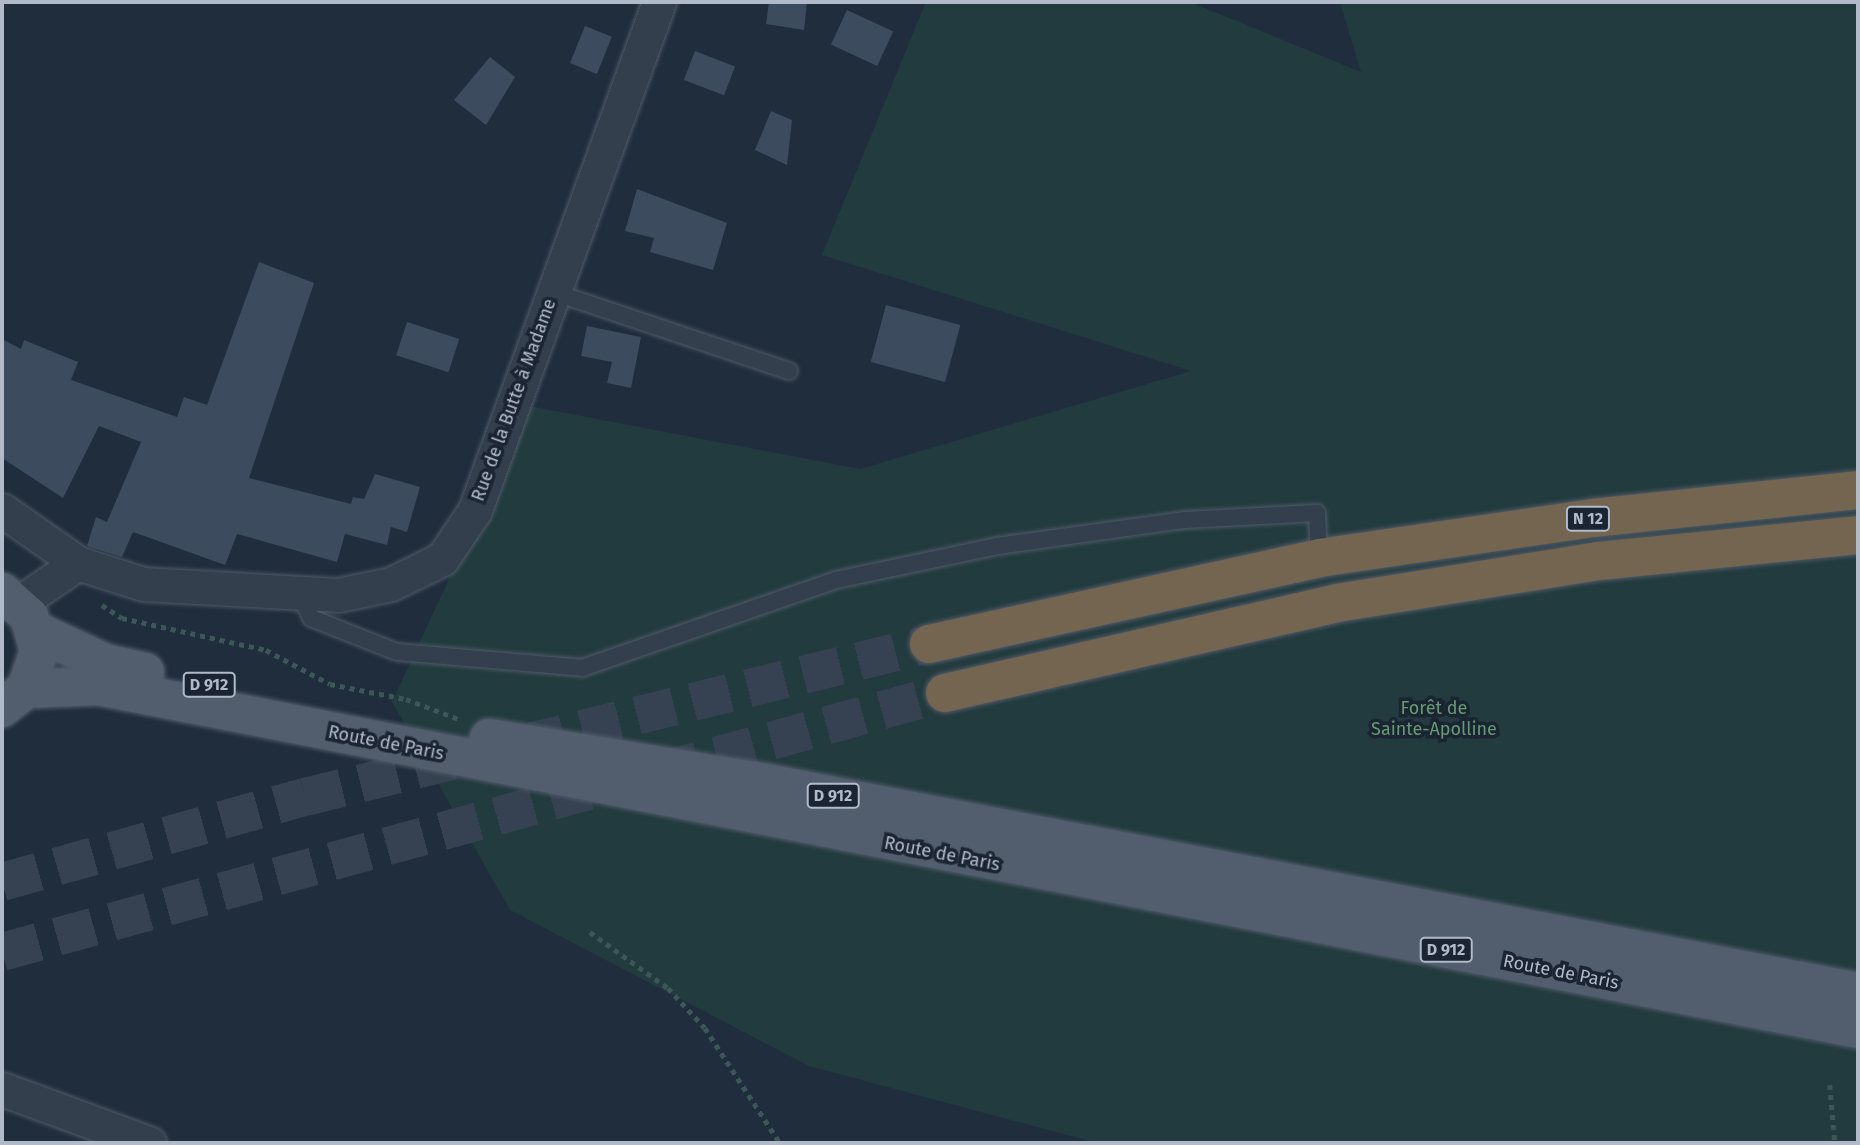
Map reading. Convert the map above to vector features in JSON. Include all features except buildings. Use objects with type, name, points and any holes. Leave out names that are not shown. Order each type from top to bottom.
[{"type":"highway","name":"N 12","points":[[929,644],[1319,558],[1593,518],[1858,490]]},
{"type":"highway","points":[[945,693],[1337,603],[1599,561],[1858,535]]},
{"type":"main road","points":[[14,699],[36,671],[19,609]]},
{"type":"main road","name":"Route de Paris","points":[[19,609],[104,663],[387,722],[766,783],[1858,992]]},
{"type":"main road","name":"Route de Paris","points":[[14,699],[99,686],[1858,1030]]},
{"type":"street","name":"Rue de la Butte à Madame","points":[[2,510],[78,563],[143,584],[300,595],[391,584],[442,559],[475,510],[659,2]]},
{"type":"street","points":[[19,609],[78,563]]},
{"type":"street","points":[[2,1089],[149,1143]]},
{"type":"lane","points":[[553,292],[789,371]]},
{"type":"lane","points":[[300,595],[311,618],[397,652],[582,667],[836,580],[997,546],[1185,520],[1317,513],[1319,558]]},
{"type":"path","points":[[590,932],[668,988],[705,1028],[780,1143]]},
{"type":"path","points":[[1830,1085],[1835,1143]]},
{"type":"green space","name":"Forêt de Sainte-Apolline","points":[[926,2],[1190,2],[1361,72],[1340,2],[1858,2],[1858,1143],[1097,1143],[809,1066],[510,910],[392,702],[529,406],[860,469],[1191,371],[822,255]]},
{"type":"tunnel","points":[[2,882],[305,797],[929,644]]},
{"type":"tunnel","points":[[2,952],[945,693]]}]
